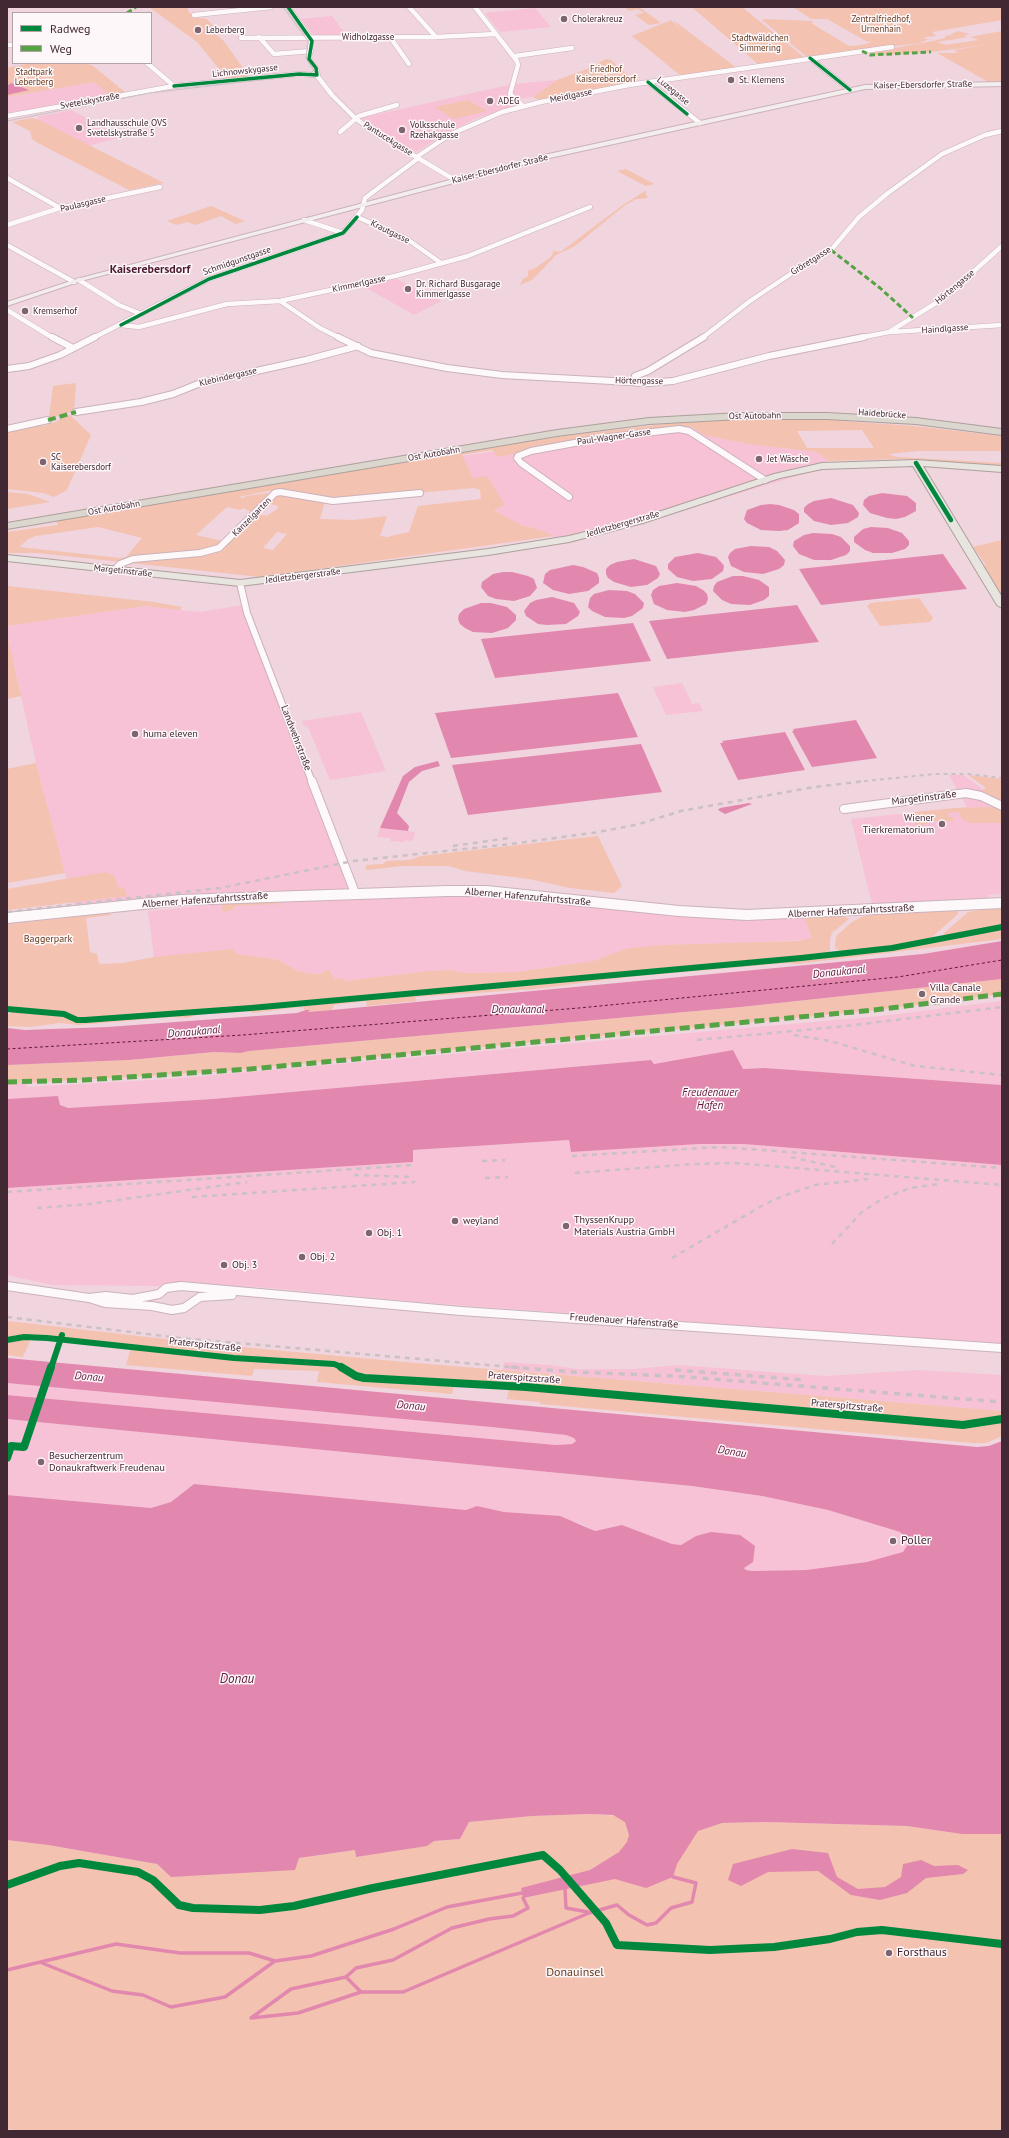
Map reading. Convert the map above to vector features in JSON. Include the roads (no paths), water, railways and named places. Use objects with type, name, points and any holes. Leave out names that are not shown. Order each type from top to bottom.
[{"type":"highway","name":"Ost Autobahn","points":[[7,520],[601,422],[690,413],[739,411],[853,412]]},
{"type":"highway","name":"Haidebrücke","points":[[853,412],[914,418]]},
{"type":"highway","name":"Ost Autobahn","points":[[7,526],[604,426],[677,419],[740,416],[864,417]]},
{"type":"highway","name":"Haidebrücke","points":[[864,417],[914,418]]},
{"type":"highway","points":[[914,418],[1002,427]]},
{"type":"highway","points":[[914,418],[1002,432]]},
{"type":"main road","name":"Kaiser-Ebersdorfer Straße","points":[[7,304],[77,281],[544,157],[850,90],[885,85],[1002,84]]},
{"type":"main road","name":"Jedletzbergerstraße","points":[[240,583],[473,554],[569,539],[640,521],[765,480],[822,466],[916,463],[1002,469]]},
{"type":"main road","points":[[916,463],[1002,604]]},
{"type":"main road","points":[[925,478],[932,472],[958,466]]},
{"type":"main road","name":"Margetinstraße","points":[[7,558],[240,583]]},
{"type":"street","points":[[194,15],[271,7]]},
{"type":"street","points":[[288,7],[310,37]]},
{"type":"street","points":[[409,7],[436,37]]},
{"type":"street","points":[[475,7],[515,56],[518,65],[510,94],[523,106]]},
{"type":"street","name":"Widholzgasse","points":[[241,38],[436,37],[496,34]]},
{"type":"street","points":[[259,37],[275,54],[311,51]]},
{"type":"street","name":"Pantucekgasse","points":[[310,37],[312,41],[310,59],[316,68],[317,75],[332,96],[355,118],[374,132],[416,160],[455,180]]},
{"type":"street","points":[[390,37],[409,64]]},
{"type":"street","name":"Meidlgasse","points":[[362,205],[365,198],[436,143],[465,127],[502,112],[523,106],[648,82],[892,46]]},
{"type":"street","points":[[515,56],[572,48]]},
{"type":"street","points":[[810,58],[850,90]]},
{"type":"street","points":[[148,64],[174,86]]},
{"type":"street","name":"Lichnowskygasse","points":[[174,86],[306,74],[317,75]]},
{"type":"street","name":"Luzegasse","points":[[648,82],[700,123]]},
{"type":"street","name":"Svetelskystraße","points":[[7,116],[174,86]]},
{"type":"street","points":[[340,132],[351,124],[355,118],[397,105]]},
{"type":"street","name":"Gröretgasse","points":[[621,382],[648,371],[696,343],[750,301],[810,261],[831,250],[868,209],[942,154],[985,135],[1002,130]]},
{"type":"street","points":[[7,178],[60,208]]},
{"type":"street","name":"Paulasgasse","points":[[7,225],[60,208],[160,187]]},
{"type":"street","name":"Schmidgunstgasse","points":[[7,369],[46,361],[121,325],[209,279],[343,233],[362,210],[362,205]]},
{"type":"street","name":"Kimmerlgasse","points":[[121,325],[139,328],[227,304],[280,301],[395,276],[468,256],[590,206]]},
{"type":"street","name":"Krautgasse","points":[[357,217],[407,238],[442,263]]},
{"type":"street","points":[[304,220],[343,233]]},
{"type":"street","points":[[7,245],[77,281],[119,305],[141,314]]},
{"type":"street","name":"Hörtengasse","points":[[280,301],[320,328],[383,356],[447,368],[502,375],[637,383],[672,381],[769,356],[889,332],[944,298],[1002,246]]},
{"type":"street","points":[[7,310],[36,329],[73,348]]},
{"type":"street","name":"Haindlgasse","points":[[889,332],[1002,325]]},
{"type":"street","name":"Klebindergasse","points":[[76,412],[141,402],[173,394],[198,384],[306,360],[358,346]]},
{"type":"street","points":[[635,376],[637,383]]},
{"type":"street","points":[[7,429],[48,420]]},
{"type":"street","name":"Paul-Wagner-Gasse","points":[[569,497],[521,463],[517,458],[518,456],[531,451],[596,439],[679,429],[689,431],[698,436],[765,480]]},
{"type":"street","name":"Kanzelgarten","points":[[114,570],[120,564],[133,559],[200,553],[219,548],[275,493],[280,492],[332,500],[420,493]]},
{"type":"street","name":"Landwehrstraße","points":[[240,583],[246,613],[355,893]]},
{"type":"street","name":"Margetinstraße","points":[[844,808],[966,793],[981,796],[1002,806]]},
{"type":"street","name":"Alberner Hafenzufahrtsstraße","points":[[7,918],[181,900],[355,893],[486,891],[679,911],[747,915],[1002,904]]},
{"type":"street","name":"Freudenauer Hafenstraße","points":[[7,1286],[89,1298],[105,1303],[162,1307],[172,1310],[178,1310],[200,1298],[246,1292]]},
{"type":"street","name":"Freudenauer Hafenstraße","points":[[89,1298],[106,1296],[133,1299],[159,1294],[172,1286],[181,1286],[188,1288],[461,1311],[1002,1348]]},
{"type":"street","points":[[188,1288],[192,1297],[190,1303]]},
{"type":"street","points":[[159,1294],[158,1300],[162,1307]]},
{"type":"water","points":[[11,83],[29,90],[7,95],[7,86]]},
{"type":"water","points":[[882,493],[907,496],[916,503],[916,511],[905,517],[896,519],[870,513],[863,505],[864,500],[869,496]]},
{"type":"water","points":[[831,498],[853,505],[859,513],[858,517],[848,523],[831,525],[814,521],[804,512],[804,508],[808,504],[814,501]]},
{"type":"water","points":[[761,505],[779,505],[794,510],[799,514],[799,523],[788,530],[761,530],[747,523],[744,519],[747,510]]},
{"type":"water","points":[[871,527],[888,528],[902,533],[909,541],[909,545],[905,549],[892,553],[873,553],[865,550],[854,542],[854,537],[863,529]]},
{"type":"water","points":[[813,533],[832,534],[841,537],[850,546],[850,551],[846,555],[831,560],[814,560],[799,554],[793,546],[794,541],[804,535]]},
{"type":"water","points":[[751,546],[769,547],[777,551],[785,560],[784,565],[779,569],[763,574],[744,572],[731,566],[728,557],[730,553],[735,549]]},
{"type":"water","points":[[698,553],[716,557],[724,566],[723,571],[712,579],[693,581],[677,577],[668,569],[668,564],[675,557]]},
{"type":"water","points":[[943,554],[967,589],[821,605],[799,569]]},
{"type":"water","points":[[634,559],[656,566],[660,574],[658,578],[647,585],[631,587],[614,582],[608,578],[606,569],[610,565],[617,562]]},
{"type":"water","points":[[573,565],[583,567],[597,573],[599,583],[588,591],[569,594],[553,590],[543,583],[545,574],[550,570]]},
{"type":"water","points":[[512,572],[528,576],[534,579],[537,588],[530,596],[514,601],[496,599],[488,596],[481,587],[482,582],[493,574]]},
{"type":"water","points":[[733,576],[743,576],[759,580],[769,587],[769,596],[764,600],[750,605],[731,604],[722,600],[713,591],[714,586],[717,582]]},
{"type":"water","points":[[677,583],[696,586],[703,590],[707,594],[708,599],[706,604],[694,610],[685,612],[667,610],[654,604],[651,595],[653,590],[659,586]]},
{"type":"water","points":[[609,590],[627,591],[635,594],[644,603],[643,608],[632,616],[624,618],[605,617],[592,611],[588,607],[590,598],[594,594]]},
{"type":"water","points":[[552,597],[574,603],[580,612],[578,616],[566,624],[547,625],[538,624],[526,616],[524,611],[530,603],[536,600]]},
{"type":"water","points":[[481,603],[491,603],[507,607],[516,615],[516,620],[508,628],[492,633],[473,632],[460,624],[458,619],[459,614],[464,609]]},
{"type":"water","points":[[797,605],[819,642],[667,659],[649,621]]},
{"type":"water","points":[[633,623],[651,661],[495,678],[481,639]]},
{"type":"water","points":[[618,693],[638,737],[451,758],[435,713]]},
{"type":"water","points":[[856,720],[877,758],[812,767],[792,731],[794,731],[793,729]]},
{"type":"water","points":[[785,732],[805,770],[738,780],[720,743],[723,743],[722,741]]},
{"type":"water","points":[[641,744],[662,792],[468,815],[452,765]]},
{"type":"water","points":[[438,761],[440,766],[422,771],[409,782],[397,813],[409,826],[408,831],[380,828],[403,776],[415,767]]},
{"type":"water","points":[[749,803],[752,804],[725,814],[718,810],[720,808]]},
{"type":"water","name":"Donaukanal","points":[[1002,941],[1002,979],[741,1007],[249,1051],[241,1053],[214,1052],[129,1060],[7,1065],[7,1028],[25,1030],[108,1027],[297,1013],[306,1010],[310,1010],[308,1012],[332,1010],[923,954]]},
{"type":"water","name":"Freudenauer Hafen","points":[[733,1050],[743,1069],[765,1068],[1002,1085],[1002,1165],[744,1144],[699,1144],[571,1152],[569,1140],[413,1150],[413,1162],[7,1188],[7,1099],[58,1096],[60,1105],[68,1108],[213,1099],[651,1060],[654,1064]]},
{"type":"water","name":"Donau","points":[[7,1358],[977,1447],[989,1446],[1002,1441],[1002,1834],[962,1834],[907,1826],[766,1822],[722,1823],[698,1831],[677,1864],[673,1877],[646,1888],[615,1879],[523,1898],[521,1888],[590,1870],[619,1852],[627,1842],[629,1835],[625,1822],[613,1815],[590,1814],[532,1816],[469,1822],[460,1839],[434,1841],[427,1846],[356,1857],[355,1850],[299,1858],[295,1870],[171,1877],[157,1864],[48,1845],[7,1840],[7,1495],[151,1508],[171,1502],[194,1484],[466,1510],[477,1506],[504,1512],[560,1516],[595,1531],[622,1525],[672,1544],[681,1545],[696,1536],[711,1532],[740,1535],[755,1546],[753,1562],[744,1568],[752,1571],[806,1570],[867,1562],[903,1552],[908,1544],[906,1538],[900,1532],[828,1510],[762,1496],[692,1486],[7,1419],[7,1395],[556,1445],[572,1444],[576,1441],[574,1438],[566,1435],[491,1427],[7,1383]]},
{"type":"water","points":[[792,1849],[828,1853],[837,1877],[858,1889],[885,1887],[901,1877],[903,1864],[921,1860],[934,1866],[958,1865],[968,1870],[963,1874],[926,1878],[907,1893],[880,1900],[851,1895],[818,1871],[768,1872],[741,1886],[728,1880],[733,1864]]},
{"type":"waterway","points":[[361,1992],[403,1992],[589,1913],[617,1905],[629,1915],[647,1925],[656,1923],[671,1908],[692,1902],[696,1883],[673,1877]]},
{"type":"waterway","points":[[565,1889],[566,1908],[588,1912]]},
{"type":"waterway","points":[[275,1961],[311,1956],[394,1929],[447,1907],[522,1893]]},
{"type":"waterway","points":[[346,1977],[356,1968],[393,1960],[452,1928],[489,1919],[513,1916],[528,1908],[523,1898]]},
{"type":"waterway","points":[[7,1970],[116,1944],[180,1953],[249,1953],[275,1961]]},
{"type":"waterway","points":[[42,1963],[112,1991],[143,1995],[171,2007],[225,1997],[275,1961]]},
{"type":"waterway","points":[[346,1977],[361,1992]]},
{"type":"waterway","points":[[346,1977],[291,1989],[251,2018],[298,2013],[361,1992]]},
{"type":"tram line","points":[[7,121],[150,93],[310,74],[314,70],[306,58],[308,41],[283,7]]},
{"type":"railway","points":[[856,782],[934,774],[968,774],[1002,778]]},
{"type":"railway","points":[[7,912],[220,888],[353,861],[511,844],[599,832],[639,824],[681,811],[814,787],[866,781]]},
{"type":"railway","points":[[453,846],[509,838]]},
{"type":"railway","points":[[697,1040],[846,1026],[1002,1007]]},
{"type":"railway","points":[[794,1035],[830,1041],[915,1066],[1002,1075]]},
{"type":"railway","points":[[572,1156],[720,1147],[1002,1168]]},
{"type":"railway","points":[[791,1157],[840,1168]]},
{"type":"railway","points":[[482,1161],[505,1160]]},
{"type":"railway","points":[[575,1173],[693,1164],[735,1163],[1002,1185]]},
{"type":"railway","points":[[7,1192],[414,1165]]},
{"type":"railway","points":[[354,1175],[414,1177]]},
{"type":"railway","points":[[485,1178],[508,1177]]},
{"type":"railway","points":[[672,1258],[765,1204],[783,1196],[815,1185],[868,1179]]},
{"type":"railway","points":[[37,1208],[89,1204],[247,1182]]},
{"type":"railway","points":[[192,1197],[415,1182]]},
{"type":"railway","points":[[832,1244],[862,1212],[882,1199],[910,1188],[939,1184]]},
{"type":"railway","points":[[7,1317],[180,1338],[522,1368]]},
{"type":"railway","points":[[511,1367],[573,1372],[674,1376],[1002,1402]]},
{"type":"railway","points":[[675,1370],[806,1380]]},
{"type":"place","name":"Cholerakreuz","points":[[564,19]]},
{"type":"place","name":"Leberberg","points":[[198,30]]},
{"type":"place","name":"St. Klemens","points":[[731,80]]},
{"type":"place","name":"ADEG","points":[[490,101]]},
{"type":"place","name":"Landhausschule OVS Svetelskystraße 5","points":[[79,128]]},
{"type":"place","name":"Volksschule Rzehakgasse","points":[[402,130]]},
{"type":"place","name":"Dr. Richard Busgarage Kimmerlgasse","points":[[408,289]]},
{"type":"place","name":"Kremserhof","points":[[25,311]]},
{"type":"place","name":"Jet Wäsche","points":[[759,459]]},
{"type":"place","name":"SC Kaiserebersdorf","points":[[43,462]]},
{"type":"place","name":"huma eleven","points":[[135,734]]},
{"type":"place","name":"Wiener Tierkrematorium","points":[[942,824]]},
{"type":"place","name":"Villa Canale Grande","points":[[922,994]]},
{"type":"place","name":"weyland","points":[[455,1221]]},
{"type":"place","name":"ThyssenKrupp Materials Austria GmbH","points":[[566,1226]]},
{"type":"place","name":"Obj. 1","points":[[369,1233]]},
{"type":"place","name":"Obj. 2","points":[[302,1257]]},
{"type":"place","name":"Obj. 3","points":[[224,1265]]},
{"type":"place","name":"Besucherzentrum Donaukraftwerk Freudenau","points":[[41,1462]]},
{"type":"place","name":"Poller","points":[[893,1541]]},
{"type":"place","name":"Forsthaus","points":[[889,1953]]},
{"type":"district","name":"Kaiserebersdorf","points":[[150,270]]},
{"type":"park label","name":"Zentralfriedhof, Urnenhain","points":[[881,24]]},
{"type":"park label","name":"Stadtwäldchen Simmering","points":[[760,44]]},
{"type":"park label","name":"Friedhof Kaiserebersdorf","points":[[606,74]]},
{"type":"park label","name":"Stadtpark Leberberg","points":[[34,78]]},
{"type":"park label","name":"Baggerpark","points":[[48,939]]},
{"type":"park label","name":"Donauinsel","points":[[575,1973]]}]
